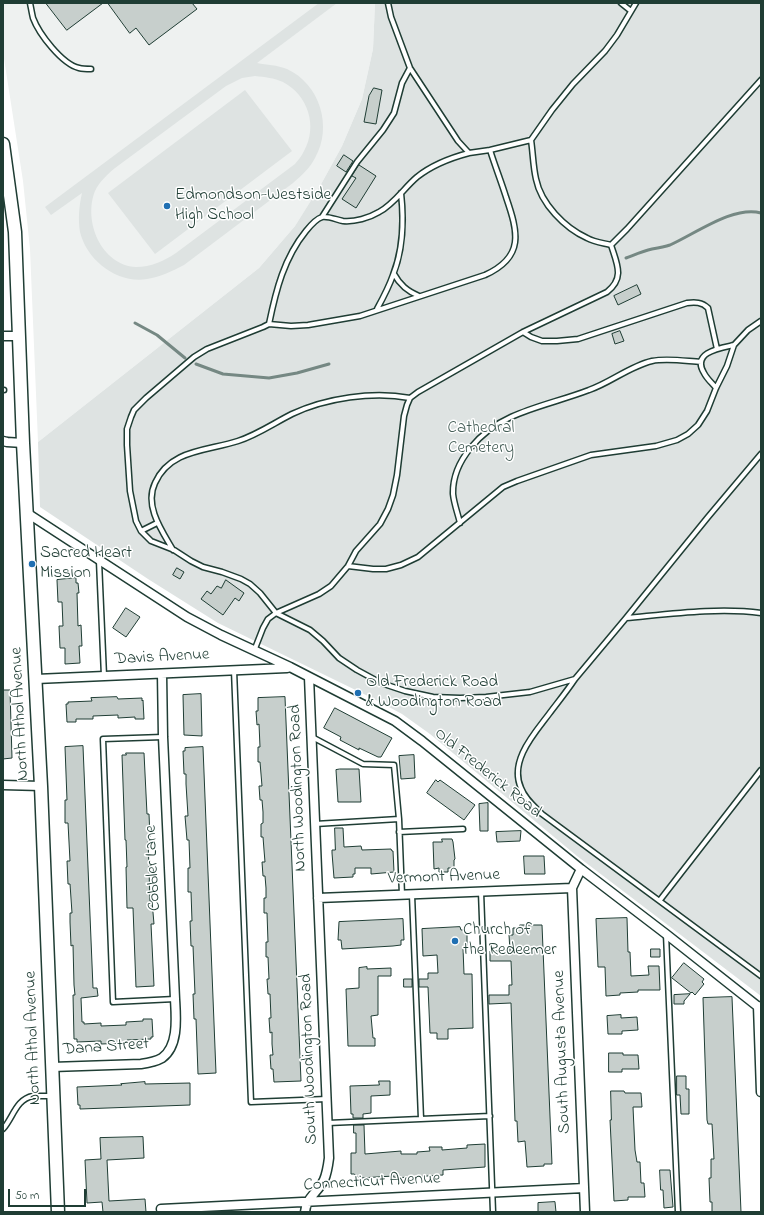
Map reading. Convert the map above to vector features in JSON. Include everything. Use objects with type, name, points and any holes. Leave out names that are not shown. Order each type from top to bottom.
[{"type":"street","name":"North Athol Avenue","points":[[4,150],[15,232],[23,443],[41,786],[58,1212]]},
{"type":"street","points":[[3,336],[19,336]]},
{"type":"street","points":[[4,443],[23,443]]},
{"type":"street","name":"Old Frederick Road","points":[[27,513],[187,617],[254,651],[290,667],[395,721],[759,1008]]},
{"type":"street","name":"Davis Avenue","points":[[36,679],[290,667]]},
{"type":"street","name":"Cobbler Lane","points":[[162,674],[163,737],[176,1029],[174,1040],[162,1058]]},
{"type":"street","name":"North Woodington Road","points":[[309,677],[318,898]]},
{"type":"street","points":[[3,785],[41,786]]},
{"type":"street","name":"South Augusta Avenue","points":[[581,869],[572,888],[585,1212]]},
{"type":"street","name":"Vermont Avenue","points":[[318,898],[572,888]]},
{"type":"street","name":"South Woodington Road","points":[[305,1212],[307,1202],[323,1181],[328,1170],[329,1158],[318,898]]},
{"type":"street","points":[[759,1008],[761,1092]]},
{"type":"street","name":"Dana Street","points":[[52,1067],[141,1064],[162,1058]]},
{"type":"street","name":"Connecticut Avenue","points":[[161,1209],[206,1209],[307,1202],[584,1188]]},
{"type":"lane","points":[[30,3],[33,18],[41,33],[50,45],[70,64],[78,68],[91,69]]},
{"type":"lane","points":[[388,3],[391,17],[410,68],[458,141],[469,153]]},
{"type":"lane","points":[[621,3],[631,11]]},
{"type":"lane","points":[[322,218],[343,221],[366,218],[378,213],[390,204],[417,177],[430,167],[455,156],[490,150],[531,140],[573,84],[605,51],[617,35],[636,3]]},
{"type":"lane","points":[[268,324],[275,293],[290,255],[310,226],[322,218],[357,162],[384,130],[394,113],[402,83],[410,68]]},
{"type":"lane","points":[[611,245],[633,223],[761,80]]},
{"type":"lane","points":[[531,140],[536,180],[549,206],[568,226],[577,233],[588,239],[611,245]]},
{"type":"lane","points":[[490,150],[516,229],[514,248],[504,264],[497,270],[485,275],[377,309],[360,316],[308,325],[291,326],[268,324],[207,349],[194,356],[134,410],[127,429],[126,445],[130,491],[136,521],[141,531],[151,541],[174,550],[203,567],[222,572],[250,584],[260,593],[276,612],[310,630],[339,658],[381,683],[405,691],[433,697],[460,698],[486,697],[530,692],[575,679]]},
{"type":"lane","points":[[377,309],[394,274],[400,246],[403,226],[401,193]]},
{"type":"lane","points":[[254,651],[263,628],[268,620],[276,612],[319,594],[331,586],[348,566],[356,550],[380,524],[388,510],[397,475],[404,416],[410,398],[523,332],[607,292],[614,286],[618,278],[618,268],[611,245]]},
{"type":"lane","points":[[394,274],[399,283],[410,292],[420,296]]},
{"type":"lane","points":[[523,332],[531,338],[542,341],[557,342],[578,338],[687,303],[696,302],[704,304],[708,308],[717,349]]},
{"type":"lane","points":[[348,566],[386,569],[401,565],[418,557],[503,487],[591,455],[656,446],[677,440],[688,434],[698,425],[707,411],[727,366],[734,345],[748,330],[761,322]]},
{"type":"lane","points":[[716,388],[704,374],[701,362],[703,357],[709,352],[734,345]]},
{"type":"lane","points":[[460,523],[453,493],[454,481],[464,456],[491,430],[510,417],[590,390],[613,380],[636,367],[652,361],[701,362]]},
{"type":"lane","points":[[174,550],[157,523],[152,496],[154,484],[160,473],[168,464],[180,457],[198,450],[239,441],[293,414],[318,404],[342,398],[397,396],[410,398]]},
{"type":"lane","points":[[761,454],[575,679],[525,748],[519,764],[518,777],[520,788],[527,800],[542,814],[761,976]]},
{"type":"lane","points":[[141,531],[157,523]]},
{"type":"lane","points":[[99,560],[104,676]]},
{"type":"lane","points":[[626,618],[708,612],[761,613]]},
{"type":"lane","points":[[234,670],[251,1102],[327,1099]]},
{"type":"lane","points":[[163,737],[103,740],[113,1002],[175,1000]]},
{"type":"lane","points":[[312,737],[363,764],[394,765],[399,819],[402,894]]},
{"type":"lane","points":[[660,900],[761,770]]},
{"type":"lane","points":[[315,824],[399,819]]},
{"type":"lane","points":[[399,832],[463,829]]},
{"type":"lane","points":[[480,891],[493,1212]]},
{"type":"lane","points":[[412,894],[421,1119]]},
{"type":"lane","points":[[666,934],[678,1212]]},
{"type":"lane","points":[[3,1129],[16,1108],[26,1098],[33,1096],[53,1096]]},
{"type":"lane","points":[[328,1123],[490,1116]]},
{"type":"shaded area","name":"Edmondson-Westside High School","points":[[3,3],[375,3],[373,49],[362,99],[342,146],[320,186],[295,226],[259,268],[38,442],[30,249],[23,181],[3,52]]},
{"type":"green space","points":[[319,3],[337,3],[257,63],[287,69],[308,85],[315,96],[323,120],[323,133],[320,146],[313,162],[293,183],[184,265],[171,272],[147,279],[136,280],[115,274],[97,261],[89,252],[84,243],[80,232],[79,222],[82,193],[51,215],[45,207]],"holes":[[[255,76],[283,82],[292,88],[304,103],[308,112],[310,132],[302,155],[295,164],[167,259],[152,265],[136,267],[124,264],[113,258],[104,250],[93,228],[91,215],[92,203],[95,191],[101,181],[115,168],[226,86],[242,78]]]},
{"type":"green space","name":"Cathedral Cemetery","points":[[375,3],[761,3],[761,996],[577,856],[430,734],[402,714],[218,623],[148,579],[40,507],[38,442],[259,268],[295,226],[320,186],[342,146],[362,99],[373,49]]},
{"type":"green space","points":[[245,90],[292,151],[155,254],[108,193]]},
{"type":"building","points":[[46,3],[103,3],[67,30]]},
{"type":"building","points":[[108,3],[192,3],[197,9],[149,45],[136,28],[130,33]]},
{"type":"building","points":[[374,88],[382,90],[376,124],[364,122],[369,96]]},
{"type":"building","points":[[344,155],[353,161],[346,172],[337,166]]},
{"type":"building","points":[[359,165],[376,176],[356,208],[342,199],[356,178],[352,176]]},
{"type":"building","points":[[637,285],[641,294],[618,305],[614,296]]},
{"type":"building","points":[[620,331],[624,341],[615,344],[612,334]]},
{"type":"building","points":[[177,568],[184,572],[180,579],[173,575]]},
{"type":"building","points":[[76,578],[79,593],[77,593],[78,626],[81,625],[82,646],[79,646],[80,663],[65,664],[65,648],[60,648],[59,626],[63,626],[62,602],[58,602],[57,580]]},
{"type":"building","points":[[226,580],[244,593],[239,601],[235,598],[223,615],[201,599],[207,591],[211,594],[217,586],[221,588]]},
{"type":"building","points":[[126,608],[140,617],[126,637],[113,628]]},
{"type":"building","points":[[3,690],[10,690],[12,758],[3,759]]},
{"type":"building","points":[[201,694],[202,736],[184,735],[183,695]]},
{"type":"building","points":[[117,697],[118,699],[142,698],[144,719],[135,719],[135,717],[118,718],[118,715],[93,716],[93,719],[76,719],[76,722],[67,722],[66,704],[68,704],[68,702],[92,701],[91,698]]},
{"type":"building","points":[[285,697],[301,1081],[274,1082],[270,1055],[273,1055],[272,1032],[270,1033],[269,1018],[271,1018],[270,994],[268,994],[267,979],[269,979],[268,957],[266,957],[266,942],[268,942],[267,913],[264,913],[266,888],[262,862],[265,862],[263,837],[261,837],[263,812],[259,786],[262,786],[260,762],[258,762],[258,747],[260,747],[259,724],[257,725],[256,711],[258,711],[258,698]]},
{"type":"building","points":[[335,708],[392,738],[381,757],[359,748],[359,750],[340,740],[341,737],[324,728]]},
{"type":"building","points":[[83,746],[93,988],[97,988],[98,996],[81,998],[82,1022],[84,1022],[84,1024],[101,1023],[101,1026],[126,1025],[126,1022],[152,1019],[153,1037],[151,1037],[151,1039],[127,1040],[127,1043],[101,1044],[101,1041],[77,1042],[77,1039],[74,1039],[73,995],[75,995],[73,945],[71,946],[70,922],[70,913],[72,913],[70,884],[68,884],[67,861],[70,861],[68,823],[65,823],[65,800],[67,800],[65,747]]},
{"type":"building","points":[[203,747],[216,1073],[198,1074],[196,1019],[194,1019],[193,994],[195,994],[193,946],[191,946],[190,921],[192,921],[191,892],[188,892],[188,868],[190,868],[189,840],[187,840],[185,816],[188,816],[186,774],[184,774],[183,751],[185,751],[185,748]]},
{"type":"building","points":[[126,753],[144,753],[147,814],[149,814],[150,837],[148,838],[150,901],[152,901],[154,924],[151,924],[154,986],[136,987],[133,908],[127,908],[127,867],[122,755],[126,755]]},
{"type":"building","points":[[414,755],[415,778],[401,779],[399,756]]},
{"type":"building","points":[[359,769],[361,802],[338,802],[336,770]]},
{"type":"building","points":[[436,780],[438,782],[440,780],[475,805],[464,820],[427,793]]},
{"type":"building","points":[[488,803],[488,831],[480,831],[479,804]]},
{"type":"building","points":[[335,828],[343,828],[344,847],[361,846],[362,850],[391,849],[393,851],[394,872],[371,874],[371,868],[355,868],[355,874],[353,874],[353,877],[334,878],[332,850],[335,850]]},
{"type":"building","points":[[521,831],[520,841],[497,842],[496,832]]},
{"type":"building","points":[[442,839],[452,839],[453,842],[455,859],[454,868],[448,868],[448,872],[439,872],[439,868],[434,869],[433,842],[442,842]]},
{"type":"building","points":[[524,856],[544,856],[545,874],[525,874]]},
{"type":"building","points":[[627,918],[628,952],[630,952],[631,976],[649,975],[648,966],[659,966],[660,990],[638,990],[638,992],[620,993],[620,995],[606,996],[605,967],[598,967],[596,919]]},
{"type":"building","points":[[403,919],[404,940],[401,940],[401,945],[342,949],[341,940],[338,940],[339,922]]},
{"type":"building","points":[[520,925],[542,925],[552,1164],[544,1164],[544,1166],[527,1167],[525,1141],[518,1142],[517,1121],[515,1121],[511,1003],[489,1004],[489,995],[509,995],[509,985],[512,985],[511,961],[490,961],[490,951],[510,951],[509,935],[513,935],[513,928],[520,928]]},
{"type":"building","points":[[460,927],[461,930],[464,930],[465,934],[467,934],[467,948],[463,948],[464,974],[472,974],[473,1028],[448,1029],[448,1039],[437,1039],[437,1033],[430,1033],[428,987],[419,987],[419,979],[428,979],[428,973],[438,973],[437,955],[423,956],[422,929]]},
{"type":"building","points":[[651,949],[660,949],[660,957],[651,957]]},
{"type":"building","points":[[684,963],[704,979],[702,982],[704,984],[695,995],[672,978]]},
{"type":"building","points":[[367,967],[367,969],[391,968],[391,976],[378,976],[378,1015],[371,1016],[375,1046],[348,1046],[346,989],[359,988],[359,968]]},
{"type":"building","points":[[404,979],[412,979],[412,987],[404,987]]},
{"type":"building","points":[[690,994],[684,1001],[684,1004],[674,1004],[674,995]]},
{"type":"building","points":[[732,997],[741,1212],[712,1212],[709,1178],[711,1178],[711,1159],[714,1159],[712,1124],[708,1124],[707,1120],[703,998]]},
{"type":"building","points":[[621,1015],[621,1018],[637,1017],[638,1030],[622,1031],[622,1034],[608,1034],[607,1016]]},
{"type":"building","points":[[609,1053],[638,1055],[639,1069],[622,1069],[622,1072],[609,1072]]},
{"type":"building","points":[[677,1076],[686,1076],[686,1089],[689,1089],[689,1114],[681,1114],[680,1095],[677,1095]]},
{"type":"building","points":[[379,1081],[390,1081],[390,1095],[371,1096],[371,1113],[363,1114],[363,1118],[353,1118],[353,1114],[351,1114],[350,1086],[379,1085]]},
{"type":"building","points":[[145,1082],[145,1084],[190,1083],[190,1105],[80,1109],[80,1105],[78,1105],[77,1087],[122,1085],[121,1084]]},
{"type":"building","points":[[611,1091],[641,1093],[642,1107],[633,1107],[635,1150],[637,1162],[640,1162],[641,1183],[644,1183],[645,1197],[628,1197],[628,1200],[614,1201],[610,1120]]},
{"type":"building","points":[[354,1125],[364,1125],[365,1154],[401,1151],[401,1154],[417,1154],[417,1152],[430,1151],[429,1147],[442,1147],[442,1150],[467,1148],[467,1145],[485,1144],[485,1167],[443,1170],[443,1175],[394,1178],[394,1176],[360,1178],[354,1174],[351,1174],[351,1153],[356,1153],[356,1133],[354,1133]]},
{"type":"building","points":[[143,1137],[144,1158],[107,1160],[109,1201],[145,1199],[146,1212],[103,1212],[102,1202],[87,1203],[85,1160],[101,1159],[100,1138]]},
{"type":"building","points":[[660,1170],[670,1170],[673,1207],[664,1208]]},
{"type":"building","points":[[555,1202],[556,1212],[538,1212],[538,1203]]},
{"type":"waterway","points":[[626,258],[645,251],[670,245],[727,217],[739,213],[761,213]]},
{"type":"waterway","points":[[135,323],[157,335],[185,358]]},
{"type":"waterway","points":[[196,364],[223,374],[269,378],[297,373],[329,364]]},
{"type":"place","name":"Edmondson-Westside High School","points":[[167,206]]},
{"type":"place","name":"Sacred Heart Mission","points":[[32,564]]},
{"type":"place","name":"Old Frederick Road & Woodington Road","points":[[358,693]]},
{"type":"place","name":"Church of the Redeemer","points":[[455,941]]}]
